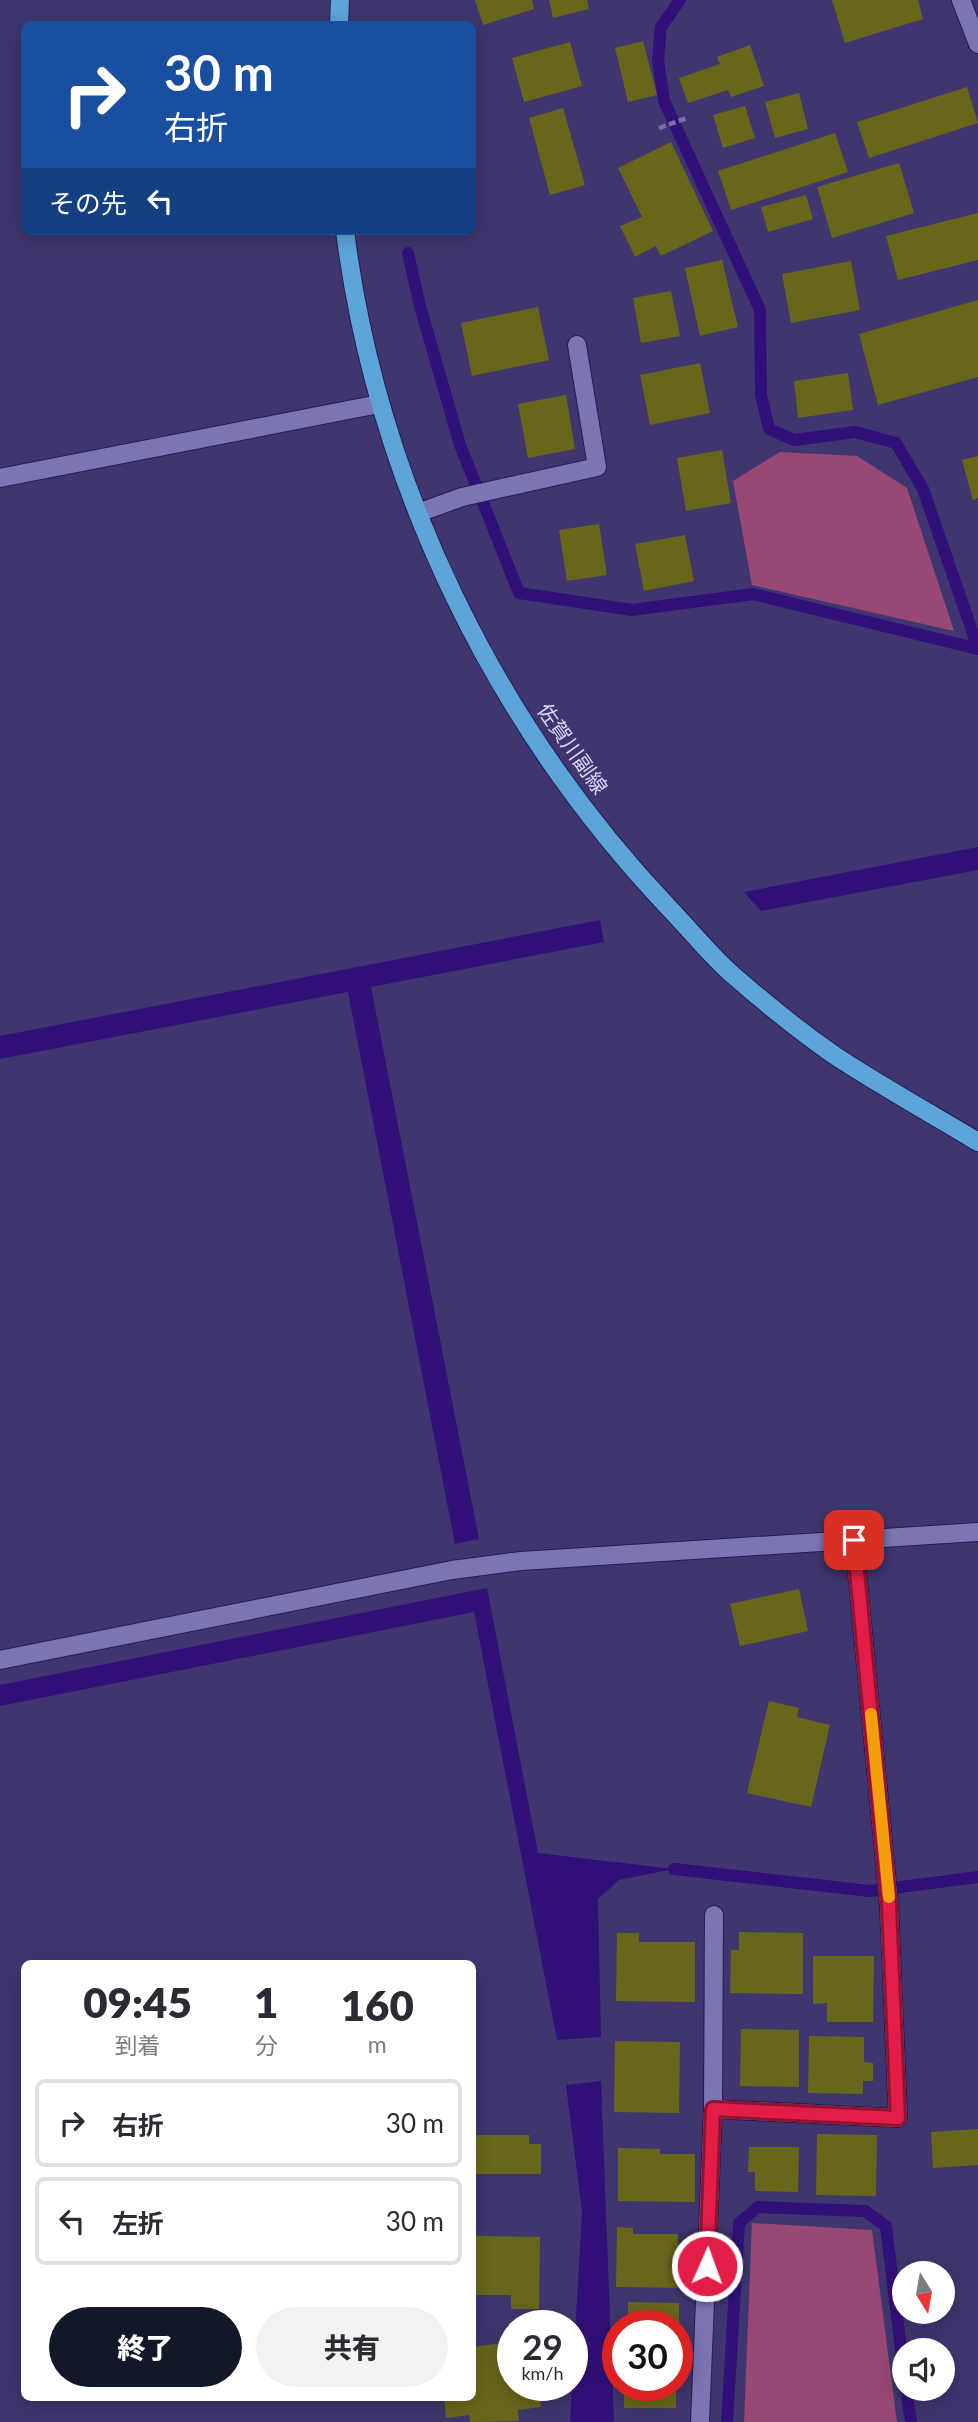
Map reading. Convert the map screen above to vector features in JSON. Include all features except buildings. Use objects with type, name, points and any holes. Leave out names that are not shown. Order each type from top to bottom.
[{"type":"main road","points":[[339,21],[340,0]]},
{"type":"main road","name":"佐賀川副線","points":[[346,235],[379,404],[418,513],[477,646],[554,769],[636,873],[733,975],[834,1054],[978,1142]]},
{"type":"street","points":[[961,0],[978,44]]},
{"type":"street","points":[[418,513],[461,498],[597,467],[577,345]]},
{"type":"street","points":[[0,478],[379,404]]},
{"type":"street","points":[[0,1660],[452,1570],[521,1561],[978,1532]]},
{"type":"street","points":[[713,2109],[898,2118],[889,1905],[854,1540]]},
{"type":"street","points":[[700,2422],[713,2109],[714,1915]]},
{"type":"path","points":[[659,128],[687,118]]},
{"type":"shaded area","points":[[780,452],[857,456],[907,488],[954,631],[752,585],[733,481]]},
{"type":"shaded area","points":[[978,847],[978,870],[761,911],[744,892]]},
{"type":"shaded area","points":[[600,920],[604,942],[371,987],[479,1539],[455,1544],[348,992],[0,1059],[0,1036]]},
{"type":"shaded area","points":[[487,1588],[538,1853],[674,1869],[619,1880],[598,1899],[601,2037],[557,2040],[474,1612],[0,1706],[0,1685]]},
{"type":"shaded area","points":[[601,2081],[610,2310],[602,2310],[602,2401],[613,2401],[614,2422],[570,2422],[571,2401],[588,2401],[588,2310],[576,2310],[582,2212],[566,2085]]},
{"type":"shaded area","points":[[752,2223],[872,2230],[892,2401],[894,2401],[897,2422],[744,2422]]},
{"type":"waterway","points":[[680,0],[661,27],[658,60],[664,101],[760,310],[761,395],[769,429],[794,440],[855,432],[896,443],[923,489],[978,648]]},
{"type":"waterway","points":[[408,253],[420,306],[460,445],[519,593],[632,610],[753,594],[978,649]]},
{"type":"waterway","points":[[674,1869],[870,1891],[978,1877]]},
{"type":"waterway","points":[[727,2422],[739,2223],[758,2207],[865,2211],[886,2226],[900,2338]]},
{"type":"waterway","points":[[908,2401],[911,2422]]},
{"type":"slow traffic","points":[[871,1714],[889,1897]]},
{"type":"route","points":[[707,2266],[713,2109],[898,2118],[889,1905],[854,1540]]}]
